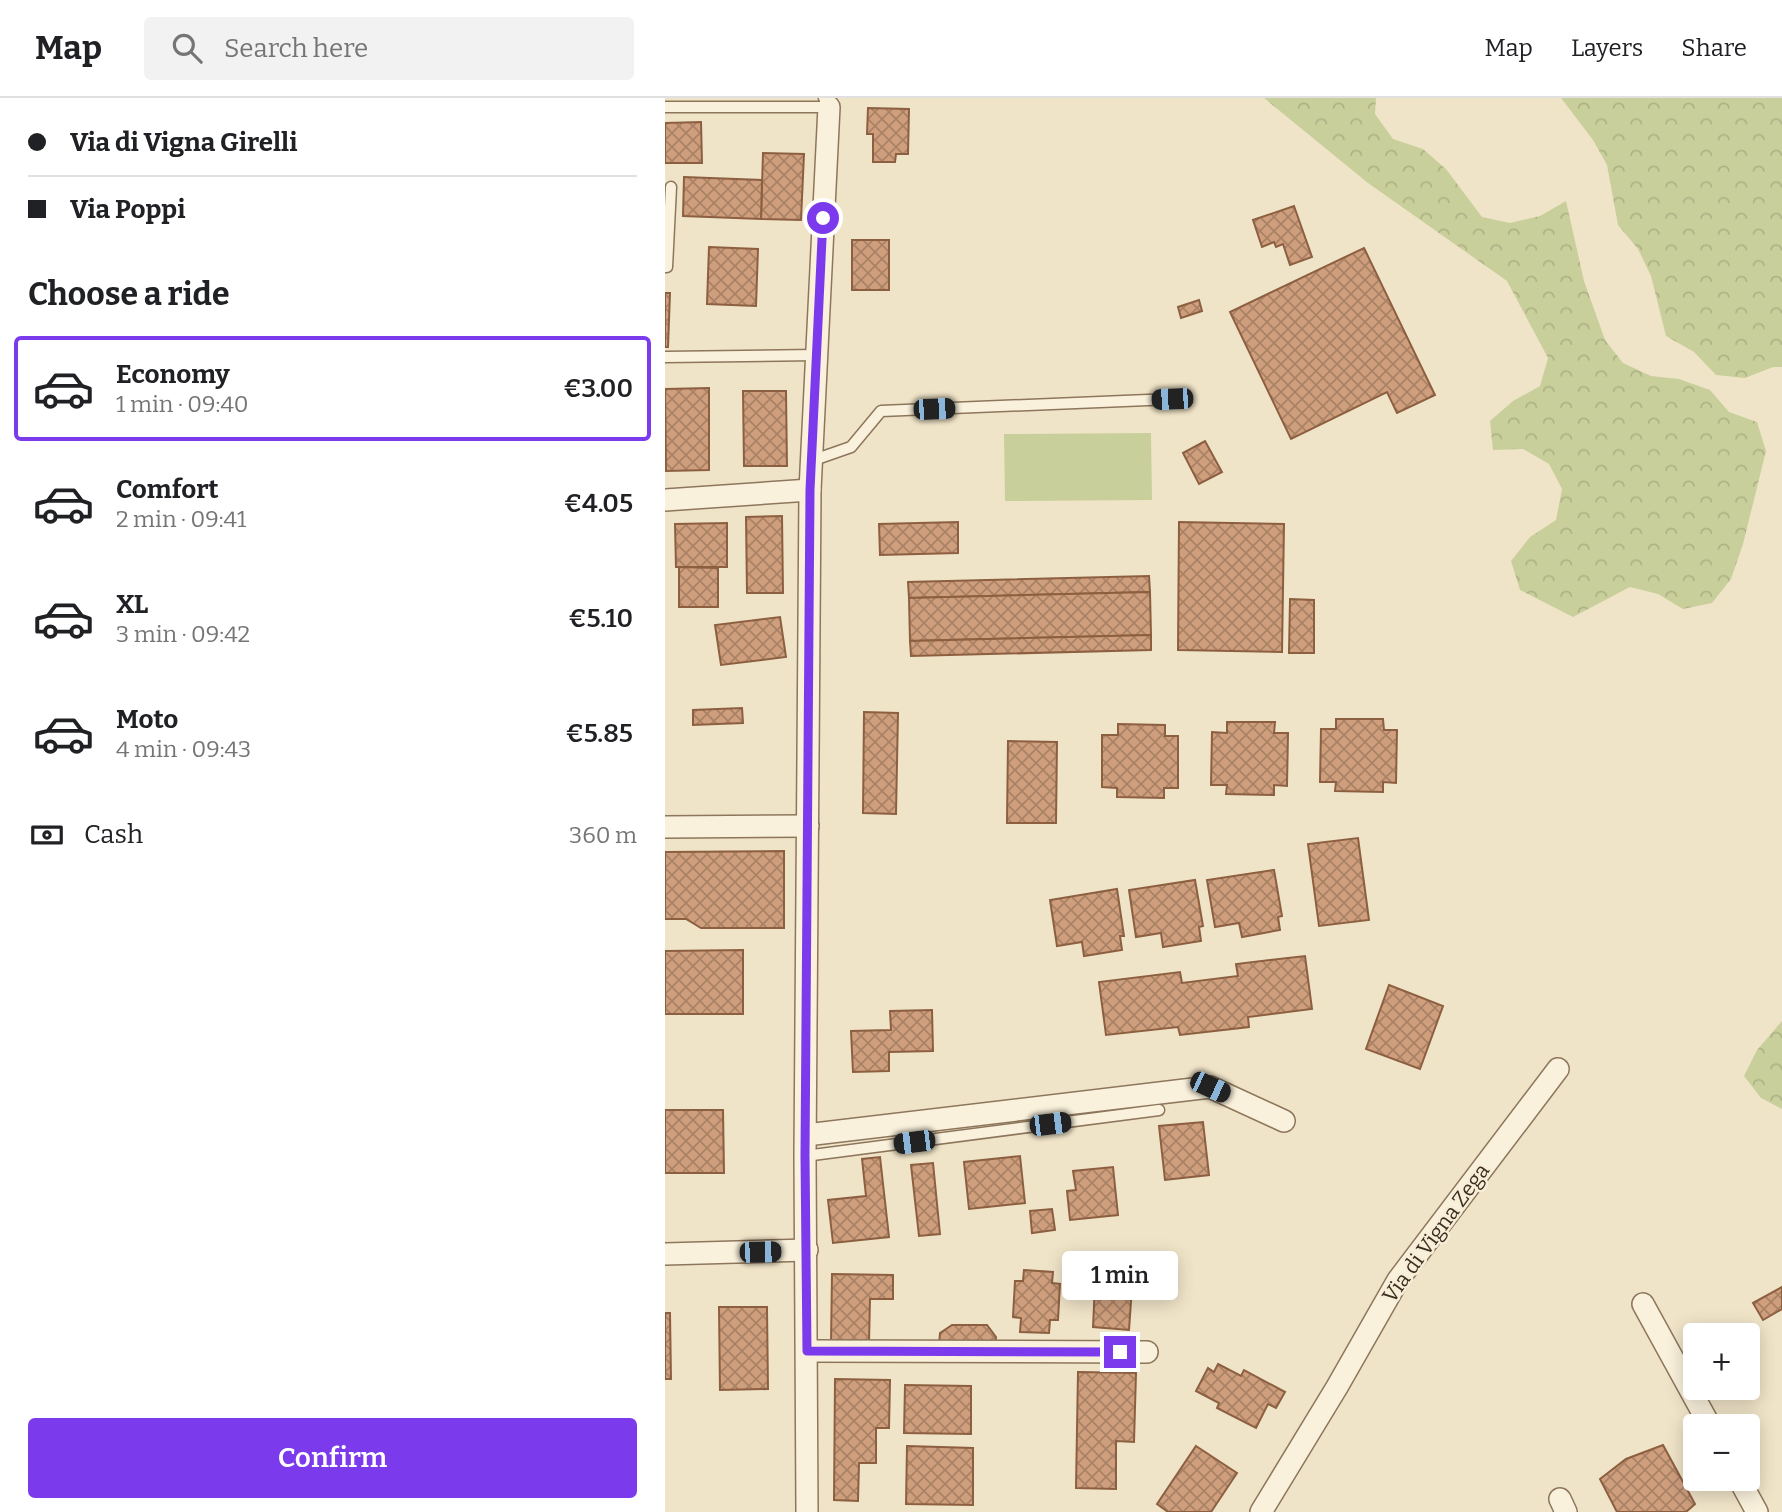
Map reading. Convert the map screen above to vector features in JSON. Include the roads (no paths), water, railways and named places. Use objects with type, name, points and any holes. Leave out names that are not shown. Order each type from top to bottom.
[{"type":"street","points":[[807,1512],[810,490],[826,103]]},
{"type":"street","points":[[665,500],[810,490]]},
{"type":"street","points":[[665,827],[808,826]]},
{"type":"street","name":"Via di Vigna Zega","points":[[1261,1512],[1398,1280],[1558,1069]]},
{"type":"street","points":[[806,1145],[1210,1087],[1284,1121]]},
{"type":"street","points":[[665,1254],[807,1250]]},
{"type":"street","points":[[1643,1304],[1703,1414]]},
{"type":"street","points":[[807,1351],[1147,1352]]},
{"type":"street","points":[[1746,1491],[1757,1512]]},
{"type":"lane","points":[[665,107],[826,103]]},
{"type":"lane","points":[[665,267],[671,187]]},
{"type":"lane","points":[[665,357],[816,355]]},
{"type":"lane","points":[[811,461],[851,447],[881,411],[1172,399]]},
{"type":"lane","points":[[806,1145],[1159,1110]]}]
